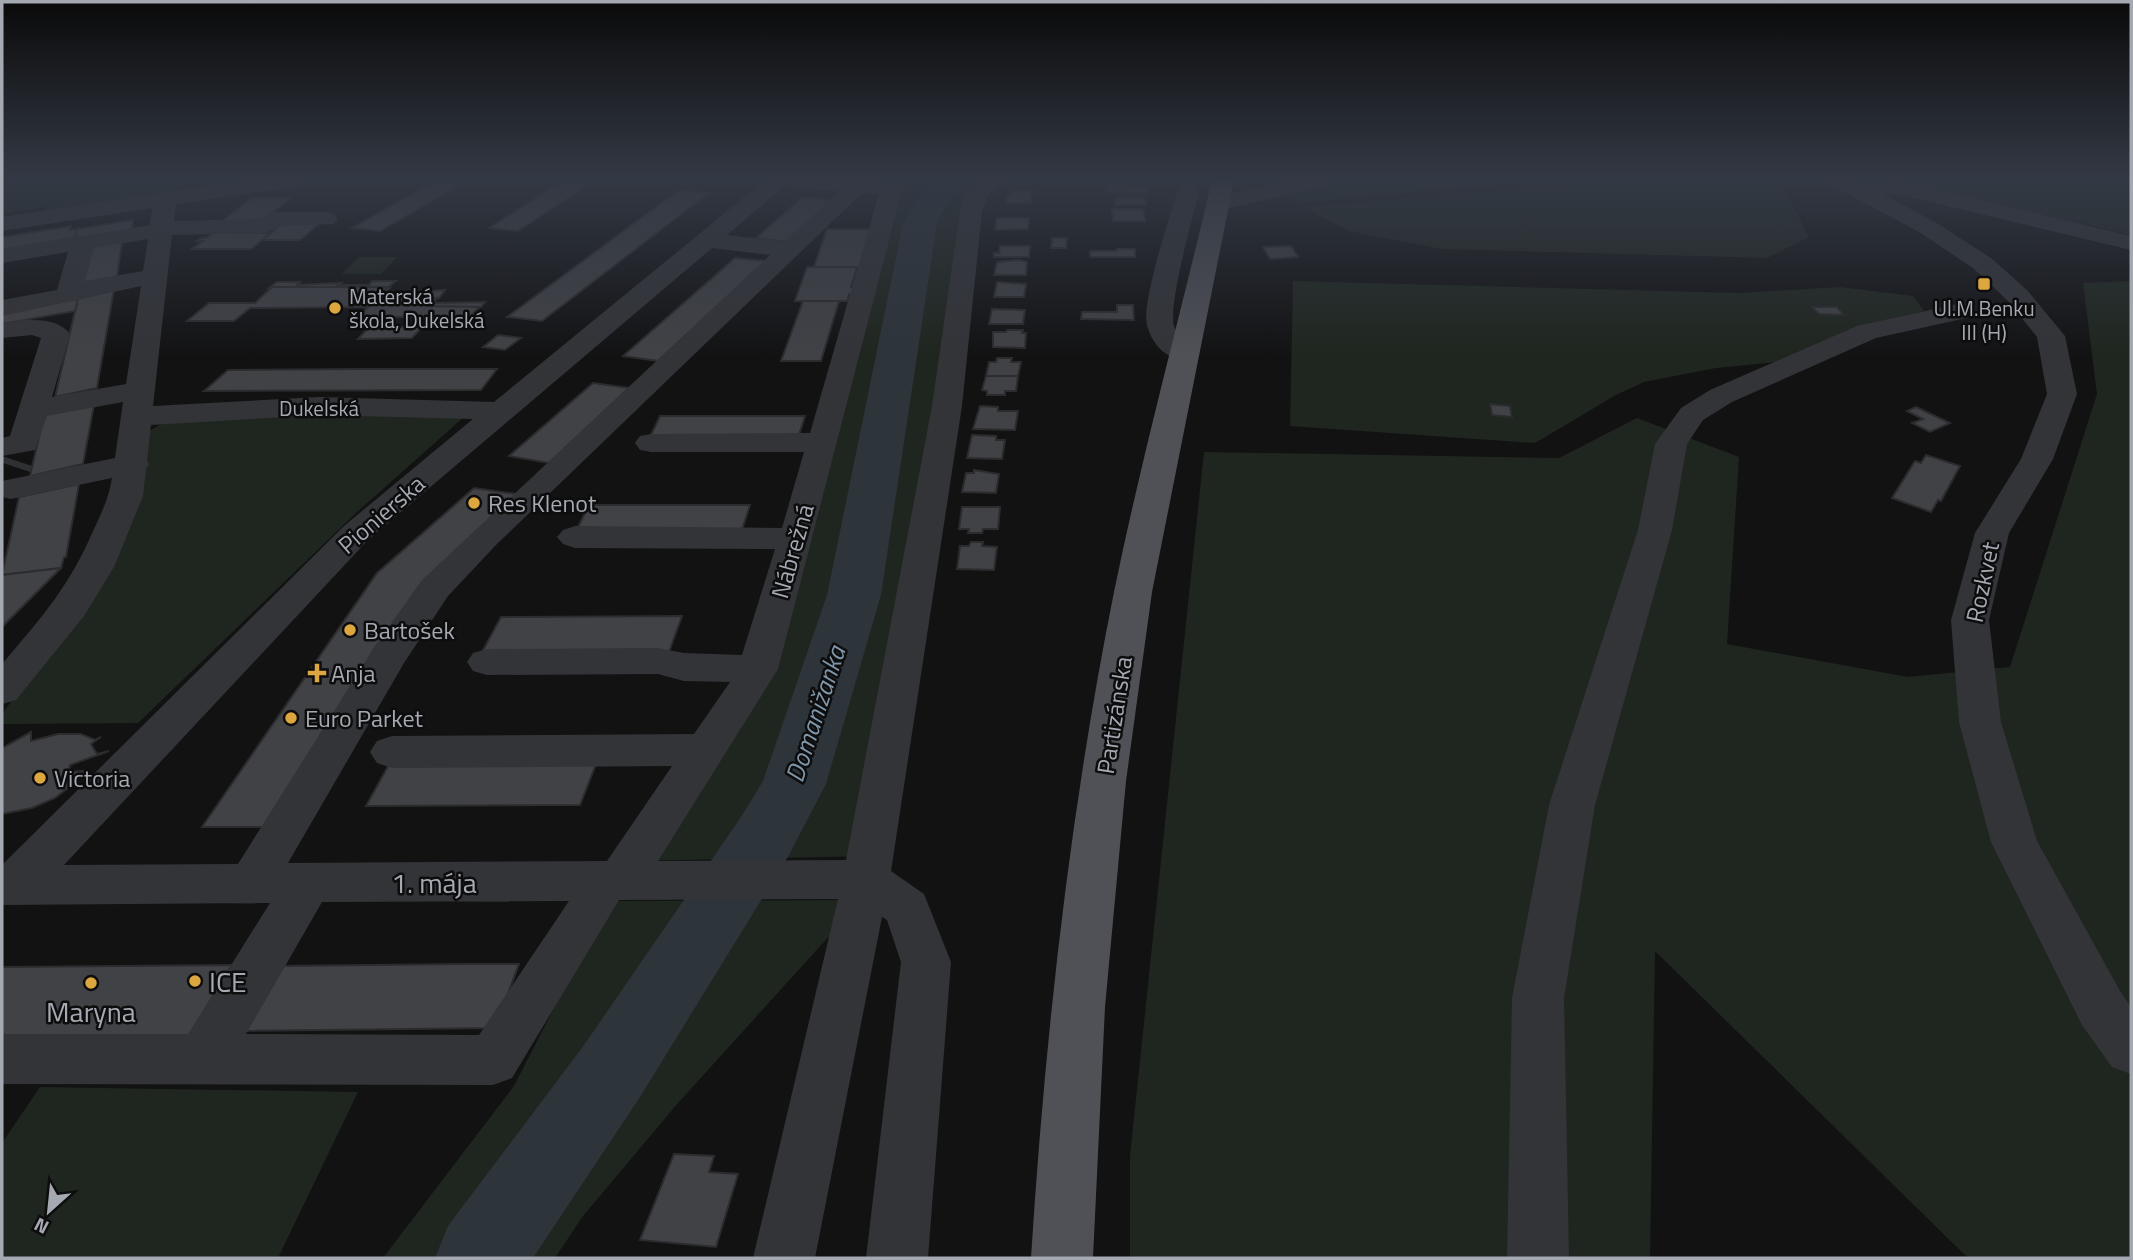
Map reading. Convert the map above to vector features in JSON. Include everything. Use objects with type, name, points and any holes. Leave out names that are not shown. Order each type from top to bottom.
[{"type":"main road","name":"Partizánska","points":[[1062,1258],[1079,1007],[1104,781],[1133,592],[1185,354],[1203,239]]},
{"type":"street","points":[[2,256],[93,239]]},
{"type":"street","points":[[2,690],[71,607],[96,567],[127,496],[160,239]]},
{"type":"street","points":[[252,883],[387,658],[435,588],[484,538],[784,256],[808,239]]},
{"type":"street","name":"Nábrežná","points":[[202,1060],[493,1060],[755,676],[823,442],[872,239]]},
{"type":"street","points":[[784,1258],[866,879],[947,406],[968,239]]},
{"type":"street","name":"Rozkvet","points":[[1947,239],[1982,264],[2018,296],[2050,336],[2062,394],[2037,459],[1992,533],[1970,620],[1980,722],[2014,842],[2101,1007],[2131,1049]]},
{"type":"street","points":[[2114,239],[2131,243]]},
{"type":"street","points":[[708,240],[784,256]]},
{"type":"street","name":"Pionierska","points":[[9,884],[356,533],[490,411],[708,240]]},
{"type":"street","points":[[2,308],[68,296],[83,242]]},
{"type":"street","points":[[69,292],[156,276]]},
{"type":"street","points":[[1538,1258],[1538,998],[1572,805],[1656,530],[1671,444],[1692,414],[1721,396],[1867,332],[1962,311]]},
{"type":"street","points":[[2,330],[33,327],[56,334],[12,470],[133,464]]},
{"type":"street","name":"Dukelská","points":[[33,410],[140,403],[215,409],[439,407],[490,411]]},
{"type":"street","points":[[651,443],[823,442]]},
{"type":"street","points":[[575,537],[796,539]]},
{"type":"street","points":[[487,662],[658,661],[684,667],[758,669]]},
{"type":"street","points":[[392,752],[706,750]]},
{"type":"street","points":[[866,879],[907,908],[926,962],[897,1258]]},
{"type":"street","name":"1. mája","points":[[9,884],[309,882],[607,891],[705,880],[866,879]]},
{"type":"street","points":[[2,1059],[202,1060],[309,882]]},
{"type":"shaded area","points":[[877,239],[970,239],[870,856],[633,861],[756,676]]},
{"type":"shaded area","points":[[1388,239],[1805,239],[1767,258],[1441,249]]},
{"type":"shaded area","points":[[359,257],[397,257],[381,274],[342,274]]},
{"type":"shaded area","points":[[1293,281],[1739,293],[1840,287],[1913,296],[1924,311],[1864,326],[1778,362],[1716,368],[1644,382],[1616,395],[1535,443],[1290,426]]},
{"type":"shaded area","points":[[2131,281],[2131,1258],[1968,1258],[1655,951],[1650,1258],[1130,1258],[1130,1156],[1204,452],[1559,458],[1637,418],[1739,457],[1727,644],[1908,677],[2010,667],[2097,394],[2083,283]]},
{"type":"shaded area","points":[[215,414],[465,416],[357,512],[138,723],[2,724],[2,714],[75,614],[149,431],[165,422]]},
{"type":"shaded area","points":[[862,900],[678,1103],[583,1216],[555,1258],[383,1258],[514,1086],[609,901]]},
{"type":"shaded area","points":[[40,1087],[358,1092],[278,1258],[2,1258],[2,1143]]},
{"type":"building","points":[[2,239],[70,239],[2,250]]},
{"type":"building","points":[[200,239],[264,239],[251,249],[192,249],[203,241],[197,241]]},
{"type":"building","points":[[263,239],[301,239],[300,240]]},
{"type":"building","points":[[613,239],[649,239],[542,321],[507,317]]},
{"type":"building","points":[[762,239],[790,239],[787,242]]},
{"type":"building","points":[[824,239],[870,239],[862,267],[814,267]]},
{"type":"building","points":[[1052,239],[1067,239],[1066,248],[1051,248]]},
{"type":"building","points":[[122,241],[117,277],[81,284],[89,246]]},
{"type":"building","points":[[1000,246],[1030,246],[1029,257],[994,257],[994,253],[999,253]]},
{"type":"building","points":[[1291,246],[1298,257],[1270,259],[1263,247]]},
{"type":"building","points":[[1135,249],[1135,257],[1090,257],[1090,251]]},
{"type":"building","points":[[735,258],[766,261],[658,361],[623,356]]},
{"type":"building","points":[[997,262],[1027,262],[1026,275],[994,275]]},
{"type":"building","points":[[807,267],[857,267],[851,287],[857,287],[855,294],[849,294],[847,301],[795,301]]},
{"type":"building","points":[[372,281],[396,281],[387,288],[269,288],[277,282],[300,282],[297,285],[369,285]]},
{"type":"building","points":[[997,282],[1026,284],[1024,297],[994,297]]},
{"type":"building","points":[[272,287],[388,287],[379,296],[438,296],[429,306],[480,306],[462,327],[422,327],[412,338],[358,339],[369,327],[411,327],[420,317],[359,317],[368,307],[250,308],[234,321],[187,321],[209,303],[255,303]]},
{"type":"building","points":[[390,288],[384,294],[445,290],[439,298],[379,296]]},
{"type":"building","points":[[114,289],[97,388],[55,397],[79,294]]},
{"type":"building","points":[[437,298],[433,303],[485,302],[481,307],[429,306]]},
{"type":"building","points":[[78,299],[75,311],[2,324],[2,312]]},
{"type":"building","points":[[803,301],[839,301],[821,361],[781,361]]},
{"type":"building","points":[[1117,305],[1133,305],[1134,320],[1081,319],[1082,312],[1117,312]]},
{"type":"building","points":[[1812,307],[1837,307],[1844,315],[1819,314]]},
{"type":"building","points":[[992,309],[1025,310],[1023,324],[989,324]]},
{"type":"building","points":[[1023,330],[1022,333],[1026,333],[1025,348],[993,347],[993,332]]},
{"type":"building","points":[[498,335],[521,338],[505,350],[483,347]]},
{"type":"building","points":[[997,358],[1012,358],[1011,362],[1021,362],[1018,376],[986,376],[989,362],[996,362]]},
{"type":"building","points":[[497,369],[481,390],[204,391],[228,370]]},
{"type":"building","points":[[986,376],[1018,376],[1016,391],[1005,391],[1005,395],[987,395],[987,391],[982,390]]},
{"type":"building","points":[[593,383],[629,388],[549,463],[509,456]]},
{"type":"building","points":[[1490,404],[1510,406],[1512,417],[1492,415]]},
{"type":"building","points":[[94,405],[83,464],[30,476],[44,415]]},
{"type":"building","points":[[980,406],[998,407],[998,411],[1018,411],[1015,430],[973,429]]},
{"type":"building","points":[[1916,407],[1950,423],[1930,432],[1912,423],[1923,419],[1907,411]]},
{"type":"building","points":[[660,416],[805,416],[798,438],[649,439]]},
{"type":"building","points":[[972,435],[996,436],[996,440],[1005,440],[1002,459],[967,458]]},
{"type":"building","points":[[1926,455],[1960,466],[1941,501],[1938,500],[1931,512],[1892,498],[1915,461],[1921,463]]},
{"type":"building","points":[[974,470],[999,474],[996,493],[962,492],[966,473],[974,473]]},
{"type":"building","points":[[79,484],[66,557],[61,568],[2,575],[19,497]]},
{"type":"building","points":[[474,488],[516,494],[266,827],[202,827],[377,573]]},
{"type":"building","points":[[589,505],[750,505],[741,533],[575,533]]},
{"type":"building","points":[[962,507],[1000,507],[998,529],[968,533],[969,529],[959,529]]},
{"type":"building","points":[[971,542],[983,542],[982,546],[997,547],[994,570],[957,569],[960,546],[969,546]]},
{"type":"building","points":[[61,568],[2,627],[2,575]]},
{"type":"building","points":[[682,616],[669,652],[482,652],[501,617]]},
{"type":"building","name":"Victoria","points":[[31,732],[31,741],[58,734],[81,734],[95,740],[101,737],[91,744],[97,754],[109,751],[70,765],[69,772],[84,771],[55,798],[32,808],[2,814],[2,748]]},
{"type":"building","points":[[392,759],[598,759],[580,805],[366,806]]},
{"type":"building","points":[[519,964],[495,1028],[240,1031],[276,966]]},
{"type":"building","points":[[232,965],[190,1035],[2,1036],[2,967]]},
{"type":"building","points":[[674,1154],[714,1156],[709,1172],[738,1174],[716,1247],[640,1240]]},
{"type":"waterway","name":"Domanižanka","points":[[480,1258],[612,1071],[765,836],[794,784],[854,595],[917,239]]},
{"type":"tunnel","points":[[15,467],[17,461]]},
{"type":"place","name":"Ul.M.Benku III (H)","points":[[1984,284]]},
{"type":"place","name":"Materská škola, Dukelská","points":[[335,308]]},
{"type":"place","name":"Res Klenot","points":[[474,503]]},
{"type":"place","name":"Bartošek","points":[[350,630]]},
{"type":"place","name":"Anja","points":[[317,673]]},
{"type":"place","name":"Euro Parket","points":[[291,718]]},
{"type":"place","name":"Victoria","points":[[40,778]]},
{"type":"place","name":"ICE","points":[[195,981]]},
{"type":"place","name":"Maryna","points":[[91,983]]}]
